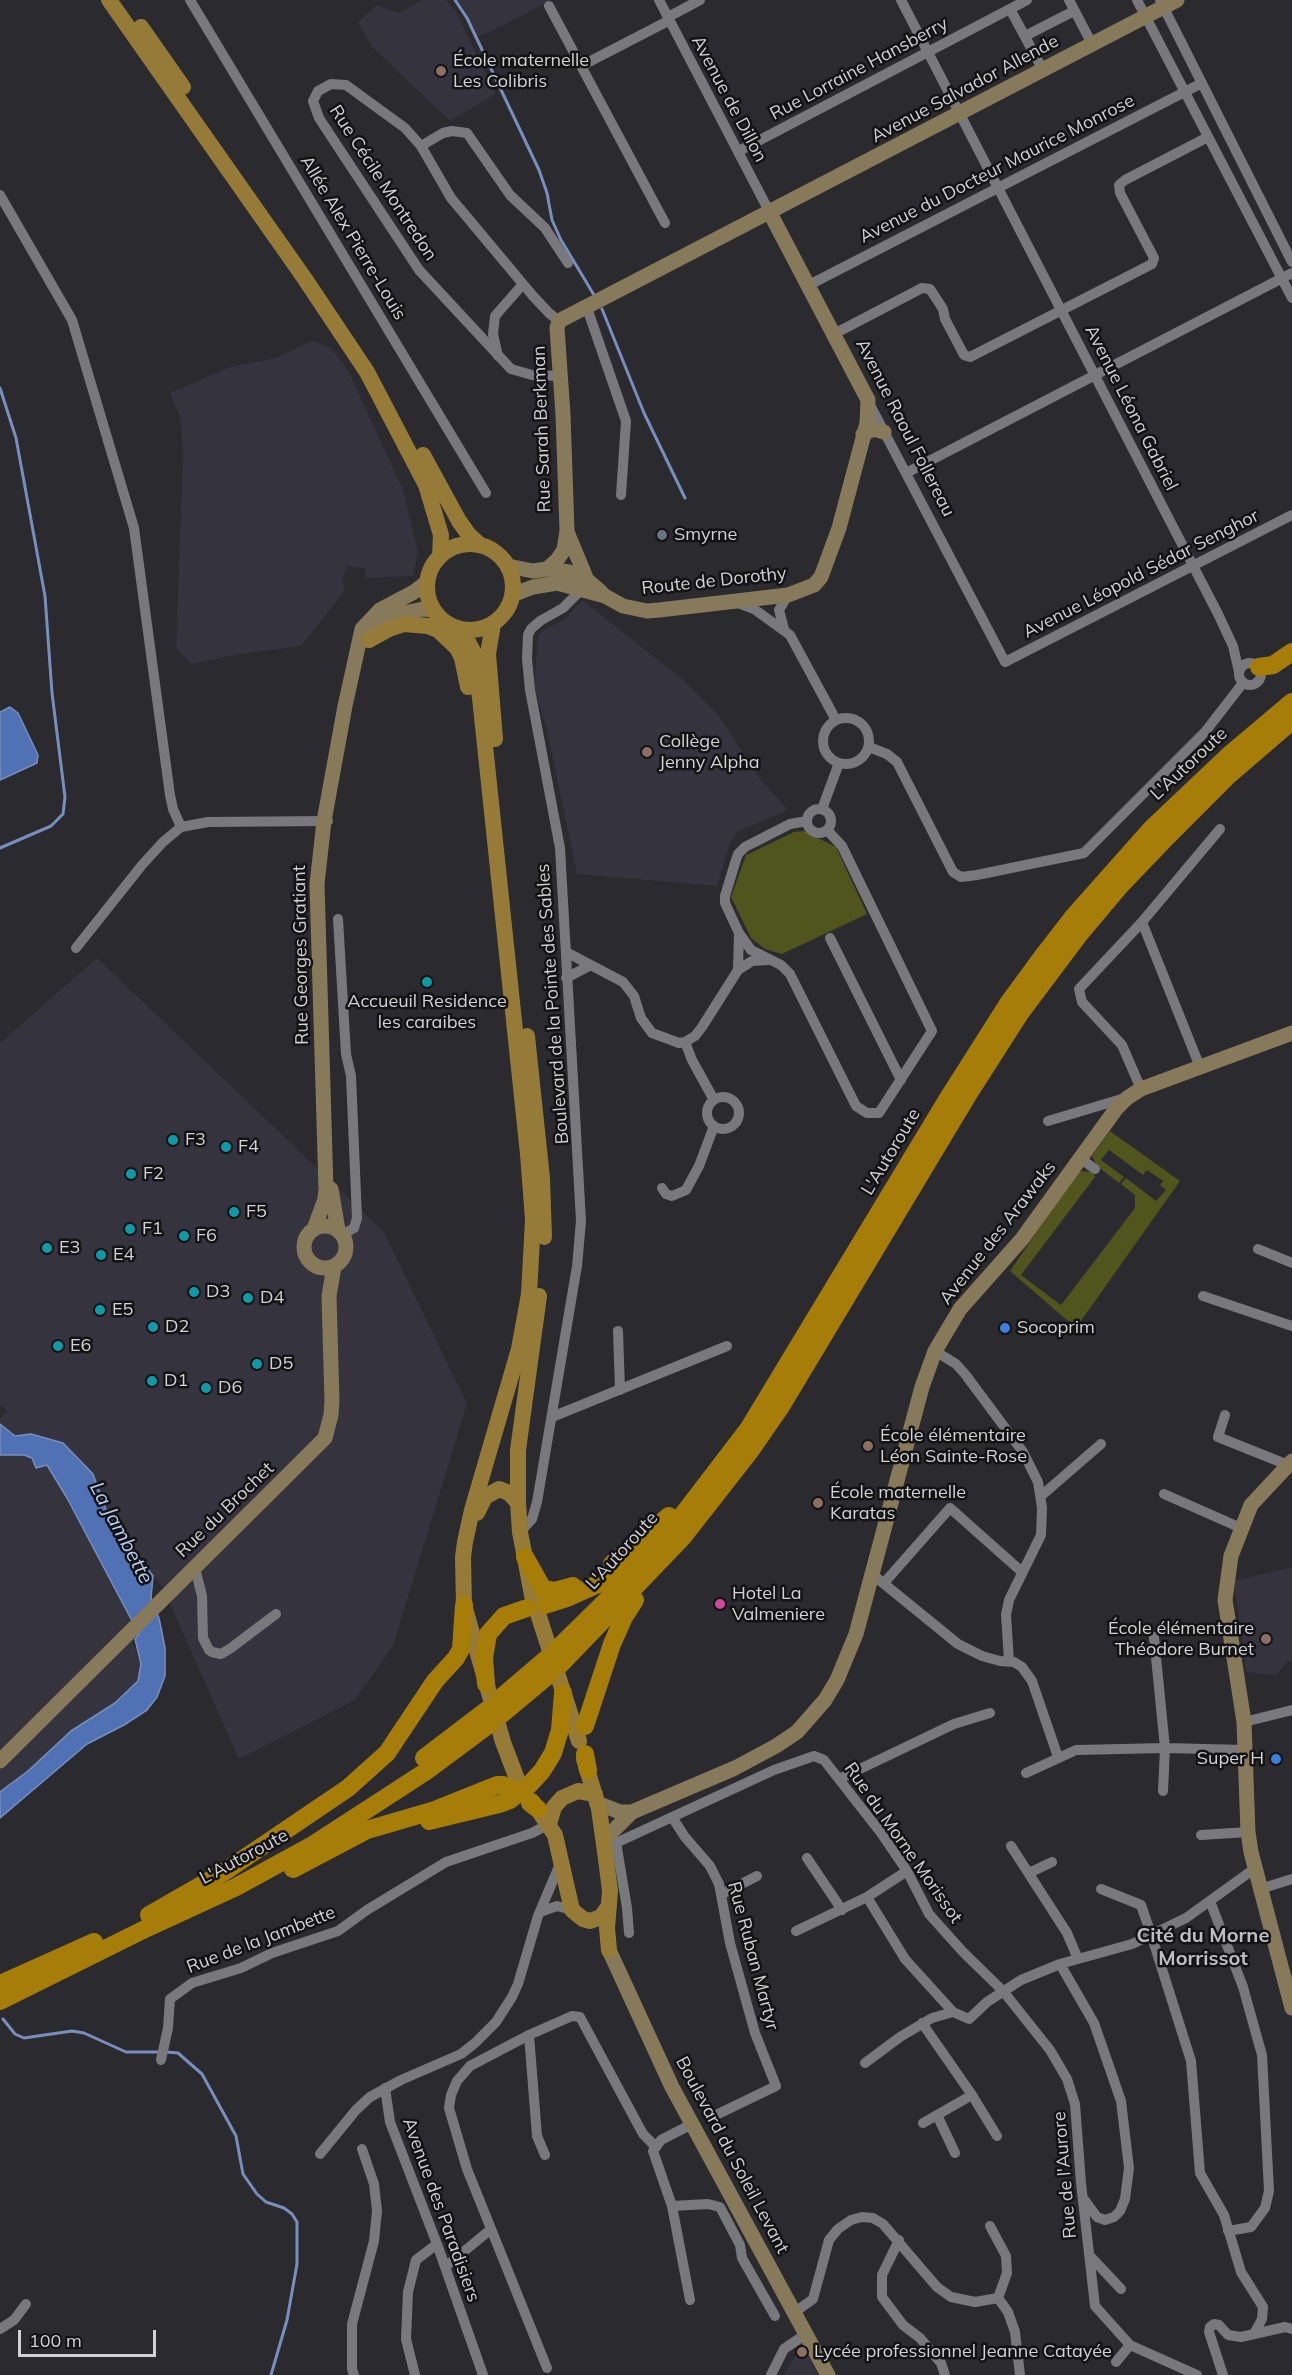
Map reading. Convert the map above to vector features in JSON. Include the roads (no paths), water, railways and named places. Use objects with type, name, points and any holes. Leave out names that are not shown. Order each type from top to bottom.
[{"type":"highway","points":[[1248,667],[1273,665],[1292,652]]},
{"type":"highway","name":"L'Autoroute","points":[[553,1662],[684,1513],[749,1428],[950,1095],[1009,1002],[1042,957],[1073,917],[1152,828],[1228,756],[1292,702]]},
{"type":"highway","name":"L'Autoroute","points":[[0,2001],[236,1887],[311,1846],[425,1772],[553,1662],[683,1537],[720,1491],[780,1408],[966,1098],[1021,1012],[1078,936],[1120,886],[1228,776],[1292,721]]},
{"type":"highway","points":[[546,1605],[582,1593],[611,1576],[637,1554],[749,1428]]},
{"type":"highway","points":[[525,1557],[531,1576],[541,1587],[546,1590],[566,1589],[600,1573],[621,1558],[676,1509]]},
{"type":"highway","points":[[584,1750],[608,1654],[624,1617],[683,1537]]},
{"type":"highway","points":[[145,1918],[224,1872],[348,1788],[380,1760],[400,1736],[435,1681],[461,1649],[464,1605]]},
{"type":"highway","points":[[486,1684],[484,1658],[488,1634],[504,1616],[527,1608]]},
{"type":"highway","points":[[316,1857],[371,1834],[487,1808],[510,1800],[521,1793],[537,1778],[549,1760],[559,1736],[563,1711],[562,1691]]},
{"type":"highway","name":"L'Autoroute","points":[[0,1984],[230,1877],[304,1837],[494,1712]]},
{"type":"highway","points":[[26,1989],[141,1942],[367,1830],[432,1810],[497,1785],[517,1789]]},
{"type":"main road","points":[[109,0],[298,269],[367,372],[426,485],[441,534],[440,556]]},
{"type":"main road","points":[[122,0],[336,305],[388,388],[452,509],[469,535],[480,545]]},
{"type":"main road","name":"Avenue Salvador Allende","points":[[770,213],[1146,16],[1167,2]]},
{"type":"main road","name":"Avenue Raoul Follereau","points":[[770,213],[868,400]]},
{"type":"main road","name":"Rue Sarah Berkman","points":[[567,531],[557,328],[559,321],[770,213]]},
{"type":"main road","name":"Route de Dorothy","points":[[584,585],[623,606],[647,611],[788,595],[814,585],[825,570],[867,423],[868,400]]},
{"type":"main road","points":[[864,434],[874,429],[884,432]]},
{"type":"main road","points":[[540,570],[561,555],[566,544],[567,531]]},
{"type":"main road","points":[[567,531],[584,585]]},
{"type":"main road","points":[[459,545],[480,545],[491,549],[508,566],[513,580],[512,595],[502,616],[493,624],[483,628],[461,629],[450,626],[432,610],[429,601],[427,582],[434,563],[440,556],[459,545]]},
{"type":"main road","points":[[508,566],[569,572],[584,585]]},
{"type":"main road","points":[[363,647],[362,629],[372,616],[427,582]]},
{"type":"main road","points":[[512,595],[533,587],[557,583],[584,585]]},
{"type":"main road","points":[[363,647],[381,624],[395,615],[423,609],[432,610]]},
{"type":"main road","points":[[363,647],[394,627],[417,624],[438,630],[457,648],[464,667],[492,820]]},
{"type":"main road","points":[[493,624],[488,654],[503,824],[538,1132],[544,1215],[539,1301],[518,1450],[518,1503],[525,1557]]},
{"type":"main road","points":[[461,629],[470,643],[475,659],[532,1192],[532,1259],[529,1294],[519,1349],[472,1510],[465,1542],[464,1605],[517,1789]]},
{"type":"main road","name":"Rue Georges Gratiant","points":[[328,1189],[317,884],[326,821],[363,647]]},
{"type":"main road","name":"Avenue des Arawaks","points":[[608,1843],[632,1812],[735,1768],[776,1746],[797,1732],[825,1700],[848,1656],[878,1578],[922,1387],[935,1351],[960,1309],[1022,1239],[1127,1098],[1141,1089],[1292,1033]]},
{"type":"main road","points":[[328,1189],[340,1232],[345,1241],[345,1252],[339,1262],[328,1268],[315,1265],[309,1260],[304,1249],[306,1238],[314,1229],[328,1189]]},
{"type":"main road","points":[[314,1229],[326,1226],[340,1232]]},
{"type":"main road","name":"Rue du Brochet","points":[[315,1265],[329,1296]]},
{"type":"main road","name":"Rue du Brochet","points":[[0,1761],[135,1624],[195,1568],[325,1438],[332,1401],[329,1296],[334,1266]]},
{"type":"main road","points":[[1290,1463],[1251,1505],[1231,1556],[1225,1599],[1244,1722],[1248,1832],[1254,1869],[1292,2008]]},
{"type":"main road","points":[[465,1542],[482,1503],[489,1494],[499,1489],[505,1490],[518,1503]]},
{"type":"main road","name":"Boulevard du Soleil Levant","points":[[531,1576],[562,1691],[584,1750],[608,1843],[609,1950]]},
{"type":"main road","points":[[549,1824],[554,1807],[562,1798],[578,1791],[620,1812],[632,1812]]},
{"type":"main road","points":[[533,1804],[549,1824],[558,1844],[578,1915],[595,1920],[609,1906]]},
{"type":"main road","name":"Boulevard du Soleil Levant","points":[[578,1915],[609,1950],[672,2087],[828,2375]]},
{"type":"street","name":"Allée Alex Pierre-Louis","points":[[190,0],[486,493]]},
{"type":"street","name":"Avenue de Dillon","points":[[659,0],[770,213]]},
{"type":"street","points":[[581,66],[700,0]]},
{"type":"street","name":"Avenue Léona Gabriel","points":[[901,0],[1233,646],[1248,667]]},
{"type":"street","name":"Rue Lorraine Hansberry","points":[[739,152],[1027,0]]},
{"type":"street","points":[[1069,0],[1092,44]]},
{"type":"street","points":[[1137,0],[1208,137],[1287,276],[1292,298]]},
{"type":"street","points":[[1167,2],[1202,83],[1292,262]]},
{"type":"street","points":[[549,6],[665,223]]},
{"type":"street","points":[[1010,9],[1043,70]]},
{"type":"street","points":[[1025,36],[1074,11]]},
{"type":"street","name":"Avenue du Docteur Maurice Monrose","points":[[808,285],[1202,83]]},
{"type":"street","name":"Rue Cécile Montredon","points":[[559,321],[549,314],[451,198],[421,146],[405,128],[345,85],[331,84],[318,91],[314,96],[314,108],[319,118],[419,270],[511,369],[522,374],[561,375]]},
{"type":"street","points":[[421,146],[452,130],[467,133],[510,195],[545,228],[568,262]]},
{"type":"street","points":[[834,334],[922,288],[930,289],[966,358],[1152,264],[1154,258],[1120,193],[1119,185],[1208,137]]},
{"type":"street","points":[[0,195],[72,320],[134,528],[172,809],[181,827]]},
{"type":"street","points":[[906,472],[1287,276]]},
{"type":"street","points":[[499,356],[493,334],[495,316],[523,284]]},
{"type":"street","points":[[587,308],[626,421],[621,495]]},
{"type":"street","name":"Avenue Raoul Follereau","points":[[868,400],[1005,662]]},
{"type":"street","name":"Avenue Léopold Sédar Senghor","points":[[1005,662],[1292,515]]},
{"type":"street","points":[[540,570],[557,583],[563,608]]},
{"type":"street","name":"Boulevard de la Pointe des Sables","points":[[520,1532],[532,1519],[537,1502],[577,1266],[581,1221],[560,848],[530,690],[527,659],[528,635],[540,621],[563,608],[584,585]]},
{"type":"street","points":[[784,630],[778,610],[788,595]]},
{"type":"street","points":[[735,602],[754,609],[784,630],[796,643],[836,720]]},
{"type":"street","points":[[1248,667],[1261,674],[1259,681],[1254,685],[1243,684],[1239,678],[1248,667]]},
{"type":"street","points":[[869,747],[887,754],[897,762],[953,872],[961,877],[977,876],[1084,853],[1205,732],[1243,684]]},
{"type":"street","points":[[850,718],[862,724],[869,736],[869,747],[861,759],[847,764],[839,763],[832,760],[824,747],[825,731],[836,720],[850,718]]},
{"type":"street","points":[[822,809],[839,763]]},
{"type":"street","points":[[822,809],[812,812],[807,821],[809,829],[816,833],[827,831]]},
{"type":"street","points":[[822,809],[831,818],[827,831]]},
{"type":"street","points":[[76,948],[142,865],[162,842],[181,827],[208,822],[326,821]]},
{"type":"street","points":[[807,821],[790,824],[745,847],[738,854],[725,896],[727,908],[739,933],[751,950],[781,965],[790,974],[856,1106],[867,1113],[879,1113],[932,1031],[842,846],[827,831]]},
{"type":"street","points":[[1141,1089],[1122,1045],[1082,1002],[1079,989],[1142,922],[1220,829]]},
{"type":"street","points":[[338,919],[346,1054],[351,1076],[357,1218],[354,1228],[340,1232]]},
{"type":"street","points":[[1142,922],[1200,1067]]},
{"type":"street","points":[[738,970],[739,933]]},
{"type":"street","points":[[830,938],[902,1080]]},
{"type":"street","points":[[566,952],[623,982],[630,989],[641,1018],[652,1033],[679,1042],[685,1042],[695,1036],[738,970],[752,962],[768,960]]},
{"type":"street","points":[[566,978],[591,965]]},
{"type":"street","points":[[685,1042],[714,1100]]},
{"type":"street","points":[[729,1098],[737,1105],[739,1115],[734,1124],[724,1129],[714,1126],[707,1113],[714,1100],[729,1098]]},
{"type":"street","points":[[1048,1121],[1127,1098]]},
{"type":"street","points":[[662,1188],[666,1194],[672,1196],[686,1190],[699,1166],[714,1126]]},
{"type":"street","points":[[1081,1159],[1095,1169]]},
{"type":"street","points":[[1258,1249],[1292,1263]]},
{"type":"street","points":[[1203,1296],[1292,1326]]},
{"type":"street","points":[[618,1331],[620,1390]]},
{"type":"street","points":[[552,1417],[727,1346]]},
{"type":"street","points":[[935,1351],[956,1364],[992,1410],[1032,1467],[1041,1496],[1043,1523],[1041,1535],[1009,1600],[1006,1614],[1009,1661]]},
{"type":"street","points":[[1225,1415],[1218,1437],[1290,1463]]},
{"type":"street","points":[[1041,1496],[1101,1444]]},
{"type":"street","points":[[1164,1494],[1241,1528]]},
{"type":"street","points":[[1022,1572],[950,1508],[878,1578],[958,1644],[982,1656],[1009,1661],[1022,1667],[1032,1681],[1058,1757]]},
{"type":"street","points":[[195,1568],[202,1602],[203,1638],[212,1653],[221,1654],[231,1648],[276,1614]]},
{"type":"street","points":[[1154,1637],[1165,1748],[1162,1791]]},
{"type":"street","points":[[1244,1722],[1292,1710]]},
{"type":"street","points":[[839,1779],[954,1724],[990,1713]]},
{"type":"street","points":[[1026,1773],[1076,1750],[1165,1748],[1246,1750]]},
{"type":"street","name":"Rue du Morne Morissot","points":[[608,1843],[672,1817],[742,1784],[814,1756],[824,1760],[907,1871],[929,1914],[1002,1991]]},
{"type":"street","points":[[735,1768],[742,1784]]},
{"type":"street","name":"Rue Ruban Martyr","points":[[672,1817],[684,1838],[705,1859],[714,1873],[722,1894],[730,1943],[755,2033],[776,2086],[718,2114]]},
{"type":"street","name":"Rue de la Jambette","points":[[161,2060],[170,1999],[192,1983],[240,1968],[272,1953],[338,1931],[367,1910],[446,1862],[532,1833],[549,1824]]},
{"type":"street","points":[[1201,1835],[1248,1832]]},
{"type":"street","points":[[608,1843],[627,1908],[629,1933]]},
{"type":"street","points":[[1011,1846],[1067,1933],[1078,1959]]},
{"type":"street","points":[[807,1858],[842,1910]]},
{"type":"street","points":[[320,2154],[356,2110],[370,2097],[461,2054],[495,2022],[518,1984],[540,1912],[561,1861]]},
{"type":"street","points":[[1029,1873],[1052,1862]]},
{"type":"street","points":[[867,1897],[905,1959],[953,2012],[969,2019],[1002,1991],[1021,1980],[1060,1964],[1132,1944],[1186,1918],[1254,1869]]},
{"type":"street","points":[[796,1931],[867,1897],[907,1871]]},
{"type":"street","points":[[722,1894],[757,1876]]},
{"type":"street","points":[[1260,1888],[1292,1879]]},
{"type":"street","points":[[1101,1889],[1141,1905],[1151,1934],[1191,2061],[1200,2173],[1218,2202],[1241,2272],[1263,2307],[1262,2319],[1254,2334]]},
{"type":"street","points":[[1210,1901],[1243,1987],[1262,2055],[1269,2191],[1259,2220],[1251,2227],[1228,2231]]},
{"type":"street","points":[[540,1912],[557,1906],[578,1915]]},
{"type":"street","points":[[1060,1964],[1094,2023],[1121,2101],[1129,2168],[1125,2199],[1120,2211],[1114,2217],[1105,2220],[1097,2217],[1082,2197]]},
{"type":"street","name":"Rue de l'Aurore","points":[[1002,1991],[1050,2050],[1067,2079],[1075,2104],[1082,2197],[1095,2306],[1130,2345]]},
{"type":"street","points":[[865,2063],[922,2023],[953,2012]]},
{"type":"street","points":[[547,2368],[467,2169],[449,2108],[457,2081],[470,2066],[529,2035],[572,2016],[580,2017],[643,2134],[655,2146]]},
{"type":"street","points":[[922,2023],[972,2095],[997,2136]]},
{"type":"street","points":[[529,2035],[537,2136],[545,2155]]},
{"type":"street","name":"Avenue des Paradisiers","points":[[385,2088],[390,2122],[437,2244],[483,2375]]},
{"type":"street","points":[[923,2123],[972,2095]]},
{"type":"street","points":[[937,2115],[956,2153]]},
{"type":"street","points":[[690,2300],[672,2206],[653,2151],[661,2140],[692,2124]]},
{"type":"street","points":[[354,2375],[352,2324],[374,2241],[377,2211],[374,2184],[362,2149]]},
{"type":"street","points":[[672,2206],[708,2204],[720,2207],[740,2245],[742,2258],[775,2316]]},
{"type":"street","points":[[795,2312],[813,2299],[829,2240],[838,2229],[851,2220],[862,2217],[873,2218],[883,2224],[899,2240],[937,2288],[951,2297],[975,2302],[998,2298]]},
{"type":"street","points":[[990,2226],[1006,2256],[1007,2273],[998,2298]]},
{"type":"street","points":[[445,2267],[490,2230]]},
{"type":"street","points":[[899,2240],[882,2275],[882,2297],[903,2325],[920,2338],[941,2363],[945,2375]]},
{"type":"street","points":[[415,2375],[406,2339],[408,2292],[416,2260],[437,2244]]},
{"type":"street","points":[[1089,2255],[1121,2289]]},
{"type":"street","points":[[998,2298],[1008,2312],[1015,2332],[1020,2375]]},
{"type":"street","points":[[0,2329],[14,2320],[26,2304]]},
{"type":"street","points":[[1222,2375],[1209,2332],[1210,2327],[1214,2324],[1219,2325],[1228,2335],[1235,2336],[1285,2327],[1292,2329]]},
{"type":"street","points":[[771,2375],[784,2349],[806,2334]]},
{"type":"street","points":[[1116,2362],[1130,2345],[1197,2375]]},
{"type":"water","points":[[10,707],[18,713],[38,755],[37,763],[0,780],[0,712]]},
{"type":"water","points":[[0,1424],[15,1436],[31,1434],[63,1443],[93,1474],[108,1515],[153,1576],[151,1598],[159,1618],[165,1648],[165,1676],[157,1697],[147,1710],[87,1744],[0,1818],[0,1792],[28,1771],[71,1731],[115,1703],[138,1681],[141,1664],[135,1639],[139,1634],[67,1498],[47,1465],[36,1468],[32,1458],[24,1455],[0,1455]]},
{"type":"waterway","points":[[455,0],[467,18],[539,170],[547,193],[552,220],[561,240],[594,295]]},
{"type":"waterway","points":[[602,309],[644,413],[685,498]]},
{"type":"waterway","points":[[0,388],[16,438],[45,596],[52,693],[65,797],[63,814],[51,826],[0,848]]},
{"type":"waterway","name":"La Jambette","points":[[3,2019],[15,2034],[24,2038],[72,2031],[84,2033],[126,2052],[159,2052]]},
{"type":"waterway","name":"La Jambette","points":[[166,2052],[178,2053],[202,2074],[236,2136],[243,2174],[257,2194],[266,2202],[284,2208],[297,2222],[297,2264],[287,2320],[271,2375]]},
{"type":"place","name":"École maternelle Les Colibris","points":[[441,71]]},
{"type":"place","name":"Smyrne","points":[[662,535]]},
{"type":"place","name":"Collège Jenny Alpha","points":[[647,752]]},
{"type":"place","name":"Accueuil Residence les caraibes","points":[[427,982]]},
{"type":"place","name":"F3","points":[[173,1140]]},
{"type":"place","name":"F4","points":[[226,1147]]},
{"type":"place","name":"F2","points":[[131,1174]]},
{"type":"place","name":"F5","points":[[234,1212]]},
{"type":"place","name":"F1","points":[[130,1229]]},
{"type":"place","name":"F6","points":[[184,1236]]},
{"type":"place","name":"E3","points":[[47,1248]]},
{"type":"place","name":"E4","points":[[101,1255]]},
{"type":"place","name":"D3","points":[[194,1292]]},
{"type":"place","name":"D4","points":[[248,1298]]},
{"type":"place","name":"E5","points":[[100,1310]]},
{"type":"place","name":"D2","points":[[153,1327]]},
{"type":"place","name":"Socoprim","points":[[1005,1328]]},
{"type":"place","name":"E6","points":[[58,1346]]},
{"type":"place","name":"D5","points":[[257,1364]]},
{"type":"place","name":"D1","points":[[152,1381]]},
{"type":"place","name":"D6","points":[[206,1388]]},
{"type":"place","name":"École élémentaire Léon Sainte-Rose","points":[[868,1446]]},
{"type":"place","name":"École maternelle Karatas","points":[[818,1503]]},
{"type":"place","name":"Hotel La Valmeniere","points":[[720,1604]]},
{"type":"place","name":"École élémentaire Théodore Burnet","points":[[1266,1639]]},
{"type":"place","name":"Super H","points":[[1276,1759]]},
{"type":"place","name":"Lycée professionnel Jeanne Catayée","points":[[802,2352]]},
{"type":"district","name":"Cité du Morne Morrissot","points":[[1203,1948]]}]
